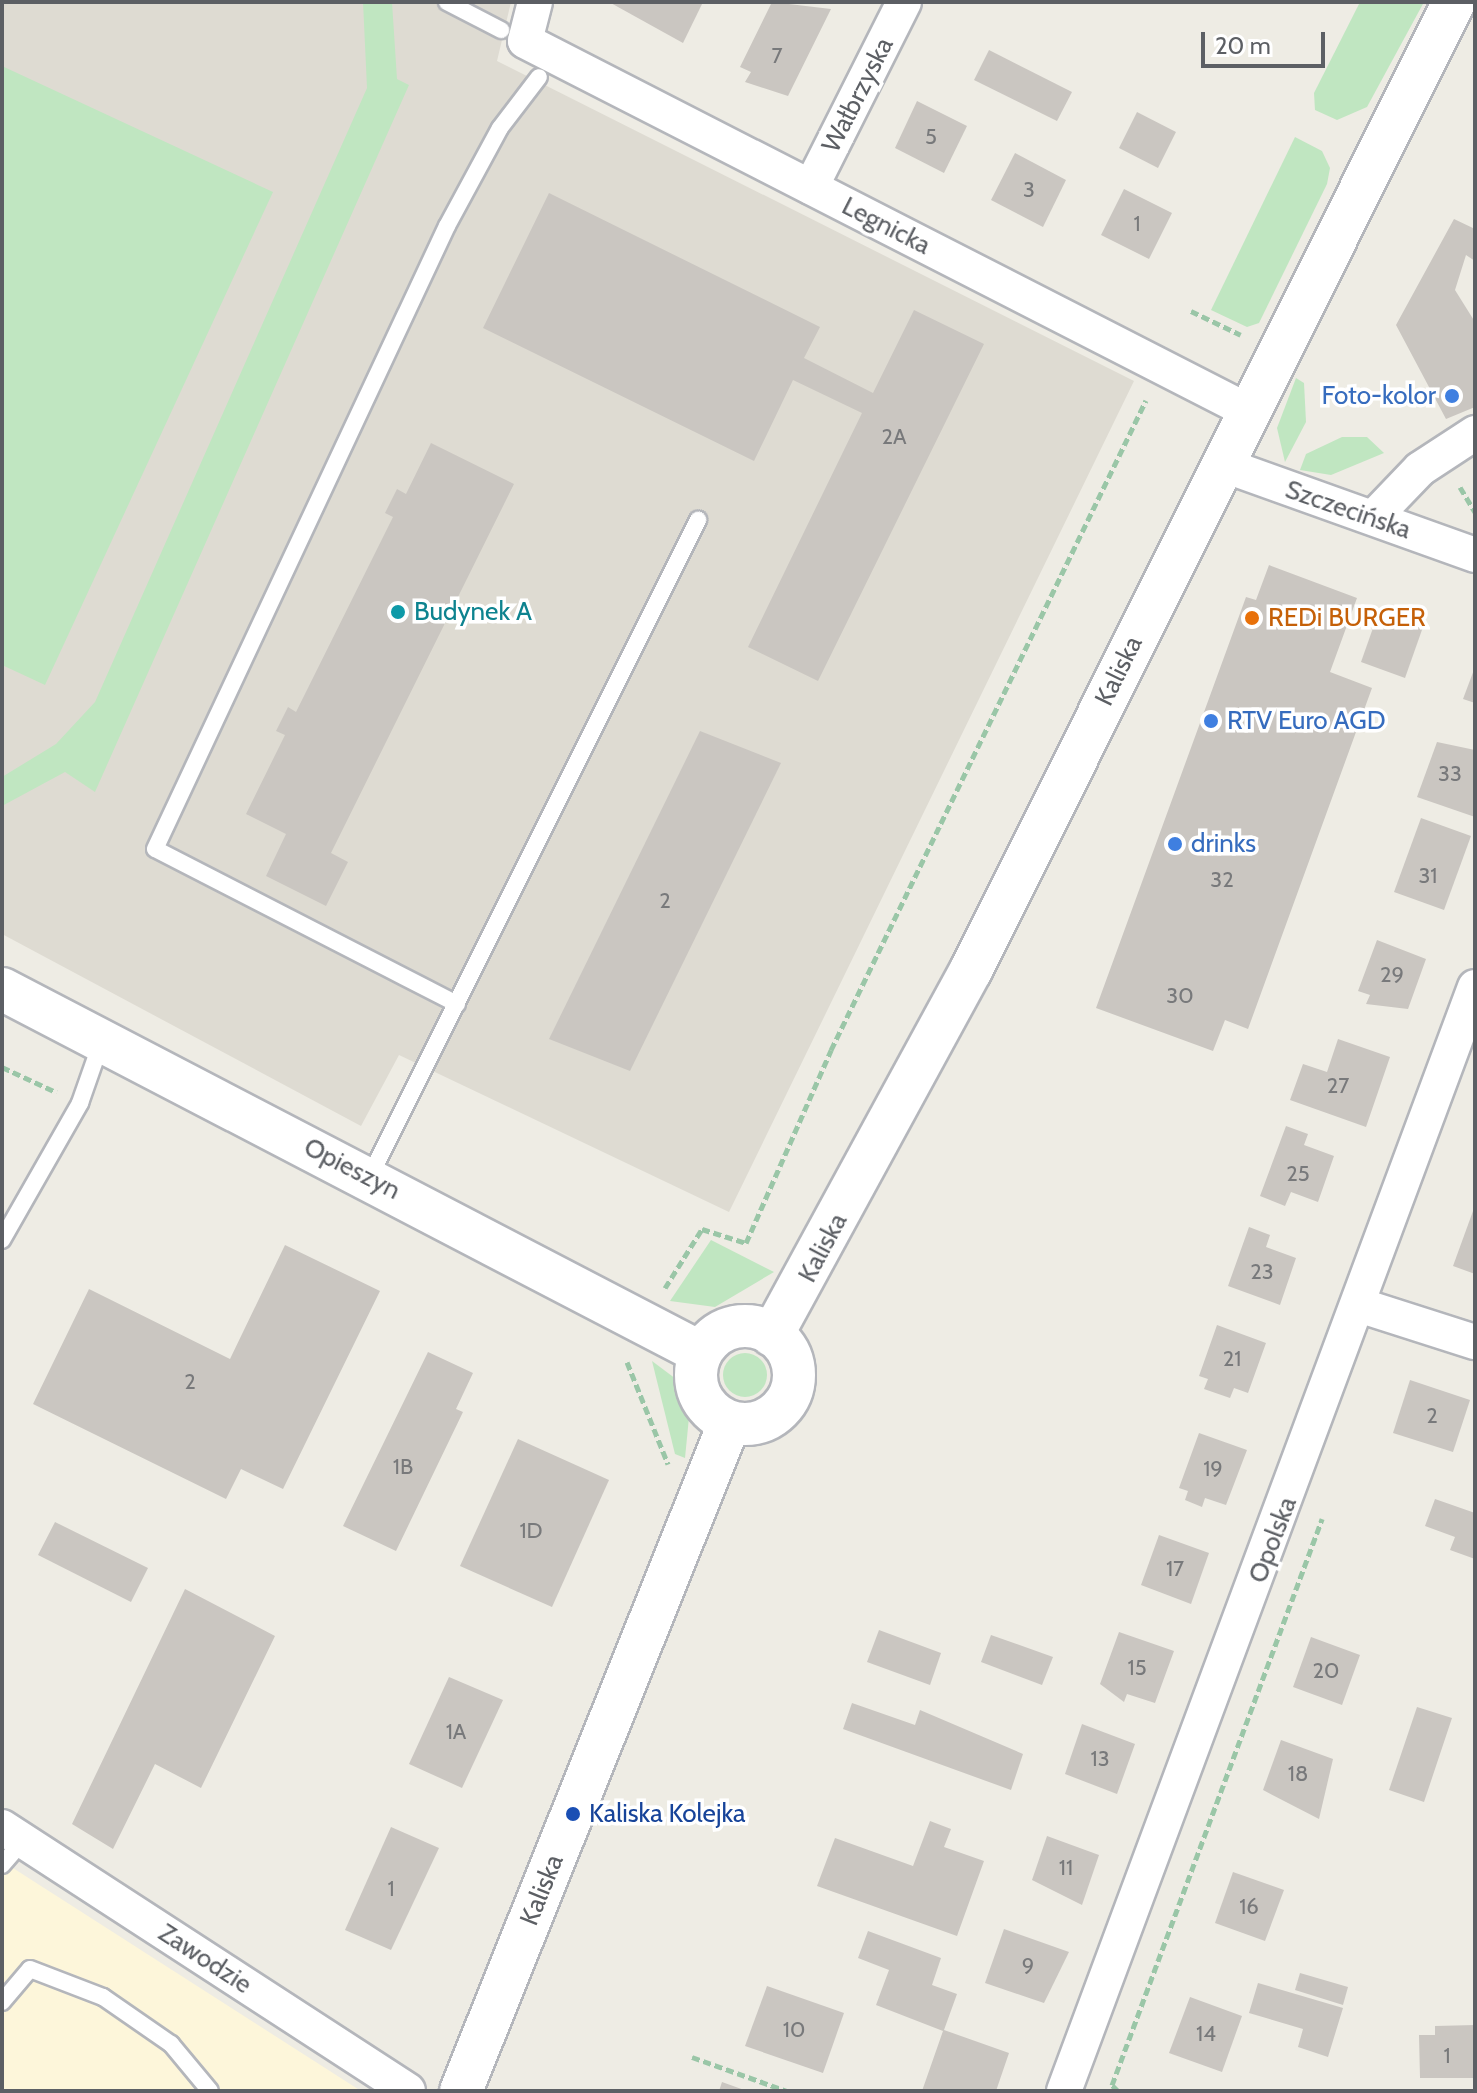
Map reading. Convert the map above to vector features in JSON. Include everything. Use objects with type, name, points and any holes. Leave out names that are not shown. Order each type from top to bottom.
[{"type":"street","points":[[513,35],[535,2]]},
{"type":"street","name":"Wałbrzyska","points":[[811,187],[904,2]]},
{"type":"street","name":"Kaliska","points":[[772,1335],[971,970],[1454,2]]},
{"type":"street","name":"Legnicka","points":[[513,35],[1248,411]]},
{"type":"street","points":[[1374,517],[1420,469],[1475,433]]},
{"type":"street","name":"Szczecińska","points":[[1221,464],[1475,555]]},
{"type":"street","name":"Opolska","points":[[1064,2091],[1362,1306],[1475,987]]},
{"type":"street","name":"Opieszyn","points":[[2,989],[701,1353]]},
{"type":"street","points":[[1362,1306],[1475,1342]]},
{"type":"street","points":[[737,1326],[772,1335],[794,1368],[789,1398],[768,1419],[730,1422],[701,1398],[701,1353],[737,1326]]},
{"type":"street","name":"Kaliska","points":[[461,2091],[730,1422]]},
{"type":"street","name":"Zawodzie","points":[[9,1844],[408,2091]]},
{"type":"lane","points":[[447,2],[513,35]]},
{"type":"lane","points":[[457,1004],[155,849],[447,226],[500,128],[539,77]]},
{"type":"lane","points":[[369,1178],[698,520]]},
{"type":"lane","points":[[2,1240],[80,1103],[102,1041]]},
{"type":"lane","points":[[2,2002],[30,1969],[103,1997],[171,2044],[210,2091]]},
{"type":"path","points":[[1191,311],[1249,339]]},
{"type":"path","points":[[659,1300],[702,1229],[746,1243],[838,1036],[1154,383]]},
{"type":"path","points":[[2,1067],[80,1103]]},
{"type":"path","points":[[625,1356],[667,1450],[665,1463],[677,1468]]},
{"type":"path","points":[[1118,2091],[1112,2085],[1325,1509]]},
{"type":"path","points":[[692,2057],[787,2091]]},
{"type":"shaded area","points":[[2,2],[511,2],[497,61],[1134,381],[729,1212],[399,1055],[361,1126],[2,934]]},
{"type":"shaded area","points":[[2,1861],[361,2091],[2,2091]]},
{"type":"green space","points":[[363,2],[392,2],[397,79],[409,85],[95,792],[65,772],[2,806],[2,777],[56,744],[95,702],[367,88]]},
{"type":"green space","points":[[1360,2],[1424,2],[1367,107],[1337,120],[1315,110],[1314,93]]},
{"type":"green space","points":[[2,66],[273,192],[45,685],[2,665]]},
{"type":"green space","points":[[1295,137],[1322,151],[1330,168],[1327,184],[1259,323],[1247,327],[1211,310]]},
{"type":"green space","points":[[1296,378],[1304,383],[1306,422],[1285,462],[1277,428]]},
{"type":"green space","points":[[1342,437],[1367,437],[1384,453],[1331,475],[1300,470],[1306,454]]},
{"type":"green space","points":[[711,1240],[774,1272],[715,1307],[670,1301]]},
{"type":"green space","points":[[745,1353],[761,1359],[767,1375],[761,1391],[745,1397],[729,1391],[723,1375],[729,1359]]},
{"type":"green space","points":[[652,1361],[676,1379],[690,1407],[685,1458],[675,1454]]},
{"type":"building","points":[[609,2],[703,2],[683,43]]},
{"type":"building","points":[[772,2],[831,9],[788,96],[745,82],[751,72],[740,67]]},
{"type":"building","points":[[989,50],[1072,92],[1057,121],[974,80]]},
{"type":"building","points":[[917,101],[967,126],[944,173],[895,148]]},
{"type":"building","points":[[1137,112],[1176,132],[1158,168],[1119,148]]},
{"type":"building","points":[[1015,153],[1066,180],[1043,227],[991,200]]},
{"type":"building","points":[[1124,189],[1172,213],[1149,259],[1101,235]]},
{"type":"building","points":[[549,193],[820,327],[804,358],[873,393],[914,310],[984,344],[818,681],[748,647],[862,413],[793,380],[754,461],[483,328]]},
{"type":"building","points":[[1454,219],[1475,229],[1475,261],[1466,255],[1455,290],[1475,322],[1475,407],[1446,419],[1396,325]]},
{"type":"building","name":"Budynek A","points":[[431,443],[514,484],[331,853],[348,862],[326,906],[266,876],[286,834],[246,814],[285,735],[276,731],[288,707],[296,712],[393,517],[385,513],[397,489],[406,494]]},
{"type":"building","points":[[1269,565],[1357,598],[1330,672],[1372,688],[1248,1029],[1225,1020],[1213,1051],[1096,1008],[1246,597],[1256,600]]},
{"type":"building","points":[[1379,611],[1423,627],[1405,678],[1361,662]]},
{"type":"building","points":[[1475,667],[1475,703],[1463,699]]},
{"type":"building","points":[[700,731],[781,763],[630,1071],[549,1039]]},
{"type":"building","points":[[1437,742],[1475,750],[1475,817],[1417,797]]},
{"type":"building","points":[[1421,818],[1471,836],[1444,910],[1394,892]]},
{"type":"building","points":[[1377,940],[1426,959],[1408,1009],[1366,1004],[1370,995],[1358,991]]},
{"type":"building","points":[[1338,1039],[1390,1057],[1366,1127],[1290,1100],[1303,1064],[1327,1072]]},
{"type":"building","points":[[1286,1126],[1308,1134],[1304,1145],[1334,1156],[1318,1202],[1291,1192],[1285,1206],[1260,1196]]},
{"type":"building","points":[[1475,1212],[1475,1274],[1453,1266]]},
{"type":"building","points":[[1249,1227],[1270,1235],[1266,1247],[1296,1258],[1280,1305],[1228,1286]]},
{"type":"building","points":[[285,1245],[380,1291],[283,1489],[241,1469],[226,1499],[33,1404],[89,1289],[230,1359]]},
{"type":"building","points":[[1217,1325],[1266,1343],[1248,1393],[1234,1388],[1230,1398],[1204,1389],[1208,1379],[1199,1376]]},
{"type":"building","points":[[428,1352],[473,1373],[456,1409],[463,1412],[396,1551],[343,1526]]},
{"type":"building","points":[[1410,1380],[1470,1400],[1453,1452],[1393,1433]]},
{"type":"building","points":[[1199,1433],[1247,1450],[1226,1505],[1205,1498],[1202,1507],[1185,1500],[1188,1491],[1179,1488]]},
{"type":"building","points":[[518,1439],[609,1480],[552,1607],[460,1566]]},
{"type":"building","points":[[1435,1499],[1475,1513],[1475,1559],[1450,1550],[1455,1537],[1425,1526]]},
{"type":"building","points":[[55,1522],[148,1568],[131,1602],[38,1555]]},
{"type":"building","points":[[1159,1535],[1209,1553],[1191,1604],[1141,1585]]},
{"type":"building","points":[[185,1589],[275,1636],[201,1788],[155,1764],[113,1849],[72,1824]]},
{"type":"building","points":[[879,1630],[941,1653],[930,1685],[867,1662]]},
{"type":"building","points":[[1119,1632],[1174,1651],[1155,1703],[1127,1694],[1124,1702],[1100,1684]]},
{"type":"building","points":[[991,1635],[1053,1657],[1042,1685],[981,1662]]},
{"type":"building","points":[[1311,1637],[1360,1655],[1342,1705],[1293,1687]]},
{"type":"building","points":[[449,1677],[503,1700],[462,1788],[409,1764]]},
{"type":"building","points":[[852,1703],[915,1725],[920,1710],[1023,1754],[1011,1790],[843,1729]]},
{"type":"building","points":[[1417,1707],[1452,1718],[1424,1802],[1389,1790]]},
{"type":"building","points":[[1082,1724],[1135,1744],[1117,1794],[1065,1774]]},
{"type":"building","points":[[1281,1740],[1333,1759],[1319,1819],[1263,1790]]},
{"type":"building","points":[[930,1821],[951,1829],[944,1847],[984,1861],[957,1936],[817,1886],[835,1838],[913,1866]]},
{"type":"building","points":[[391,1827],[439,1848],[391,1950],[345,1930]]},
{"type":"building","points":[[1047,1836],[1099,1855],[1082,1905],[1032,1880]]},
{"type":"building","points":[[1233,1872],[1284,1890],[1265,1941],[1215,1923]]},
{"type":"building","points":[[1004,1929],[1069,1952],[1044,2003],[985,1983]]},
{"type":"building","points":[[868,1931],[941,1958],[932,1985],[957,1994],[944,2030],[1009,2053],[996,2091],[922,2091],[943,2031],[876,2005],[889,1970],[858,1958]]},
{"type":"building","points":[[1300,1973],[1348,1987],[1343,2005],[1295,1990]]},
{"type":"building","points":[[1258,1983],[1343,2008],[1328,2057],[1298,2047],[1303,2029],[1249,2013]]},
{"type":"building","points":[[767,1986],[844,2013],[823,2073],[745,2046]]},
{"type":"building","points":[[1190,1997],[1242,2016],[1222,2072],[1169,2053]]},
{"type":"building","points":[[1475,2025],[1475,2078],[1420,2078],[1419,2035],[1435,2035],[1435,2026]]},
{"type":"building","points":[[722,2082],[747,2091],[719,2091]]},
{"type":"place","name":"Foto-kolor","points":[[1452,396]]},
{"type":"place","name":"Budynek A","points":[[398,612]]},
{"type":"place","name":"REDi BURGER","points":[[1252,618]]},
{"type":"place","name":"RTV Euro AGD","points":[[1211,721]]},
{"type":"place","name":"drinks","points":[[1175,844]]},
{"type":"place","name":"Kaliska Kolejka","points":[[573,1814]]}]
